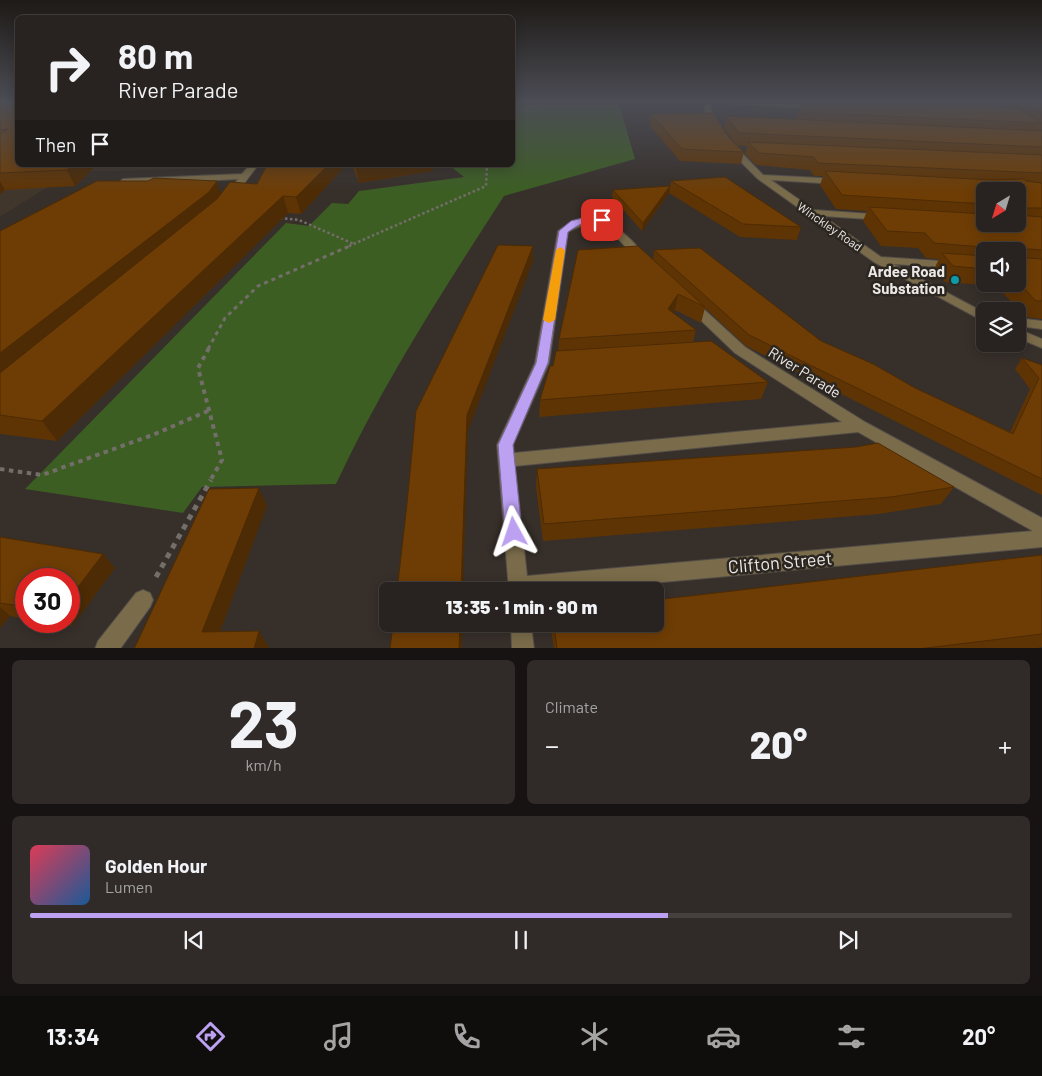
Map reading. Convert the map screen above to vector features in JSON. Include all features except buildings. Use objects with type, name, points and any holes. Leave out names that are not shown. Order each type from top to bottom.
[{"type":"street","name":"Winckley Road","points":[[725,131],[761,177],[878,260],[976,313]]},
{"type":"street","points":[[224,205],[252,167]]},
{"type":"street","points":[[117,182],[244,176]]},
{"type":"street","points":[[761,177],[848,181]]},
{"type":"street","points":[[811,213],[898,218]]},
{"type":"street","points":[[518,582],[506,445],[547,363],[564,231],[574,223],[587,219],[602,220],[653,268]]},
{"type":"street","points":[[878,260],[976,266]]},
{"type":"street","name":"River Parade","points":[[682,295],[740,350],[860,426],[1042,527]]},
{"type":"street","points":[[1026,323],[1042,324]]},
{"type":"street","points":[[1026,337],[1042,344]]},
{"type":"street","points":[[720,351],[740,350]]},
{"type":"street","points":[[508,460],[860,426]]},
{"type":"street","name":"Clifton Street","points":[[582,582],[1042,539]]},
{"type":"street","points":[[106,648],[143,600]]},
{"type":"street","points":[[522,632],[523,648]]},
{"type":"path","points":[[143,600],[222,460],[198,368],[225,318],[258,286],[486,186],[487,167]]},
{"type":"path","points":[[272,217],[299,220],[354,244]]},
{"type":"path","points":[[0,469],[42,475],[155,434],[210,410]]},
{"type":"shaded area","points":[[0,131],[5,131],[15,157],[15,167],[233,167],[71,172],[0,217]]},
{"type":"green space","points":[[515,131],[627,131],[635,159],[504,196],[394,373],[354,446],[336,484],[202,487],[183,513],[25,489],[286,223],[309,226],[332,203],[348,204],[359,191],[464,177],[452,167],[515,167]]},
{"type":"slow traffic","points":[[549,320],[560,250]]},
{"type":"place","name":"Ardee Road Substation","points":[[955,280]]},
{"type":"route","points":[[514,532],[506,445],[542,363],[564,231],[574,223],[587,219],[602,220]]}]
